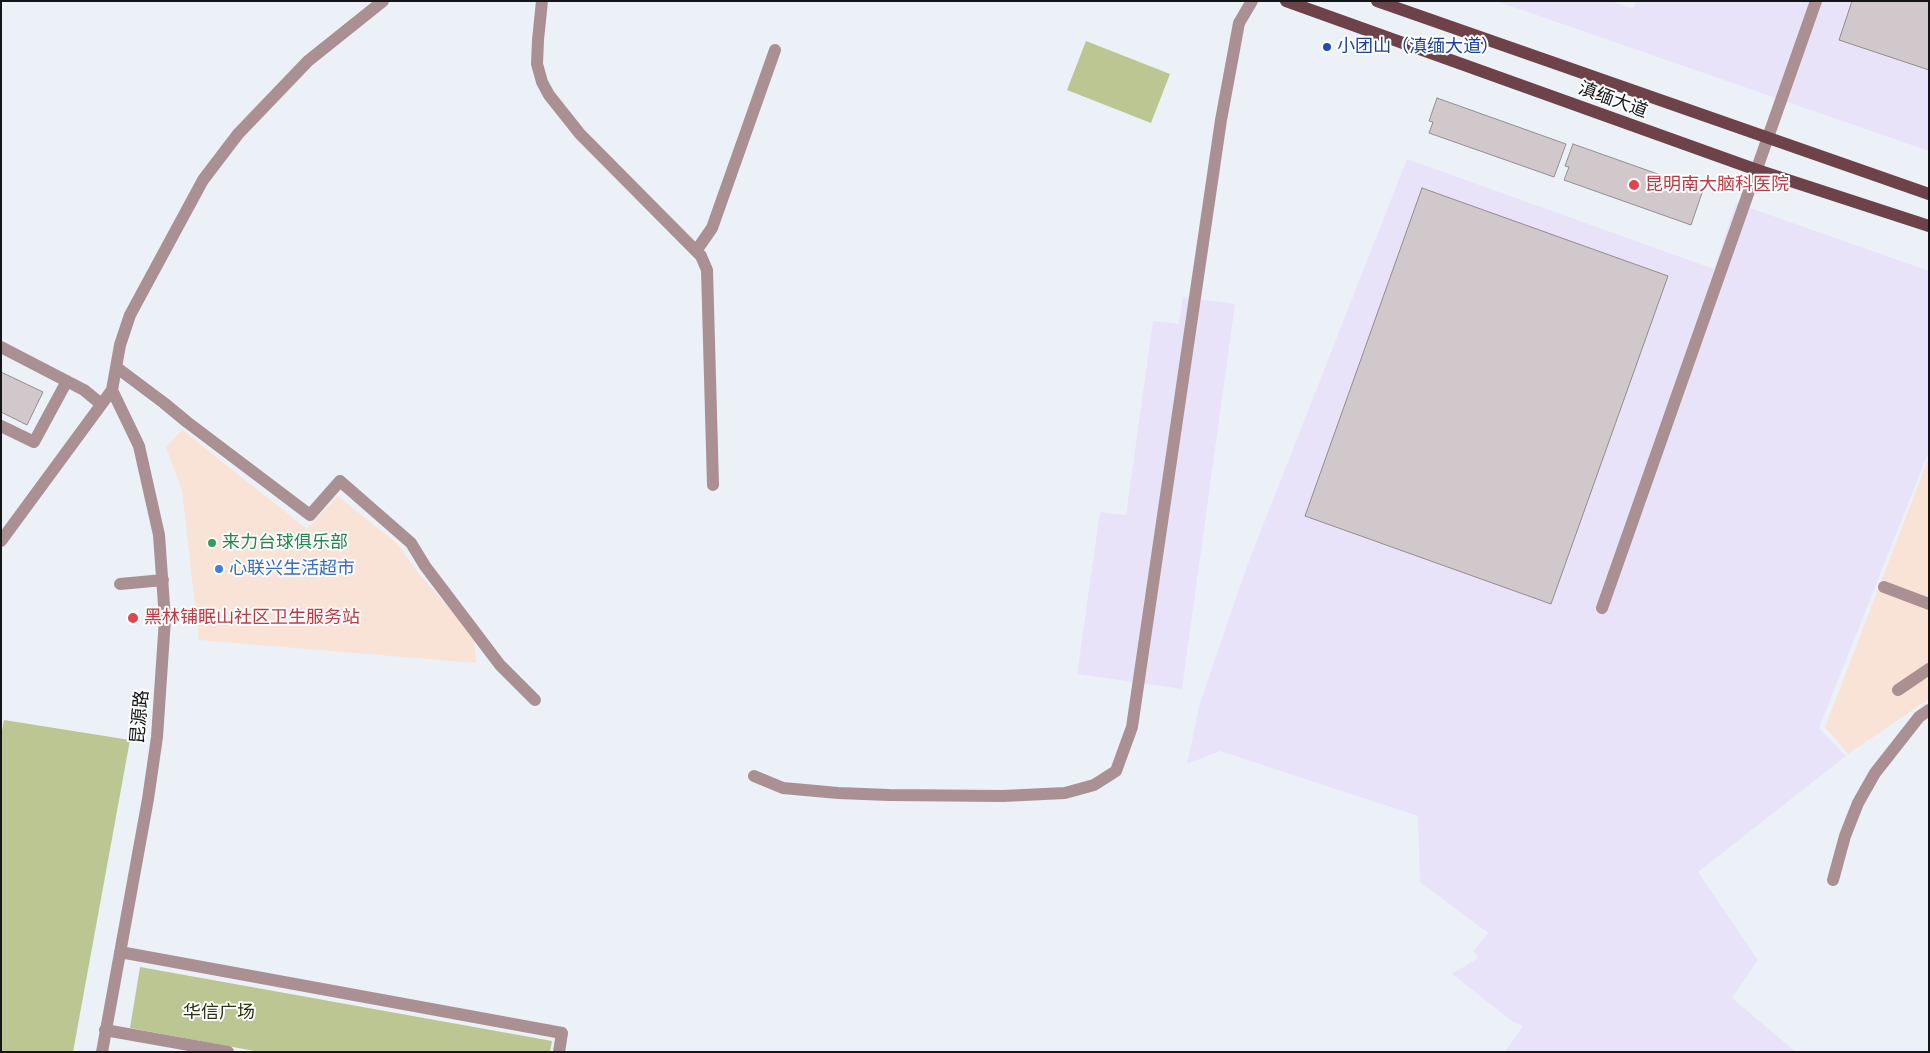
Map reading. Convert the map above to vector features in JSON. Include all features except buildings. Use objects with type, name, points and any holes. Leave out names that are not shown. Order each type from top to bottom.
[{"type":"main road","name":"滇缅大道","points":[[1286,1],[1757,170],[1929,226]]},
{"type":"main road","name":"滇缅大道","points":[[1377,1],[1929,194]]},
{"type":"street","points":[[1,541],[112,390],[120,345],[130,315],[203,180],[238,134],[308,61],[383,1]]},
{"type":"street","points":[[542,1],[537,64],[542,82],[549,95],[580,134],[701,256],[707,270],[713,485]]},
{"type":"street","points":[[754,776],[783,788],[889,795],[1003,796],[1065,794],[1094,785],[1116,771],[1132,727],[1221,120],[1240,23],[1252,1]]},
{"type":"street","points":[[1602,608],[1757,170],[1766,138],[1816,1]]},
{"type":"street","points":[[696,251],[712,228],[775,50]]},
{"type":"street","points":[[1,347],[84,390],[101,404]]},
{"type":"street","points":[[116,368],[310,515],[340,481],[411,543],[425,566],[500,665],[535,700]]},
{"type":"street","points":[[1,426],[34,442],[67,381]]},
{"type":"street","name":"昆源路","points":[[102,1052],[148,799],[157,737],[165,619],[159,535],[139,446],[112,390]]},
{"type":"street","points":[[120,584],[163,580]]},
{"type":"street","points":[[1884,587],[1929,604]]},
{"type":"street","points":[[1898,690],[1929,669]]},
{"type":"street","points":[[1833,880],[1844,836],[1858,803],[1875,773],[1919,717],[1929,710]]},
{"type":"street","points":[[120,952],[562,1033],[559,1052]]},
{"type":"street","points":[[106,1030],[228,1052]]},
{"type":"shaded area","points":[[1496,1],[1610,1],[1633,9],[1636,1],[1929,1],[1929,151]]},
{"type":"shaded area","points":[[1407,159],[1714,269],[1736,203],[1929,271],[1929,451],[1819,728],[1846,756],[1698,872],[1758,960],[1732,998],[1796,1052],[1505,1052],[1523,1026],[1512,1021],[1452,974],[1478,958],[1473,951],[1488,933],[1420,882],[1418,816],[1220,751],[1187,764],[1200,703],[1247,566]]},
{"type":"shaded area","points":[[1183,297],[1235,304],[1182,689],[1077,674],[1100,512],[1126,515],[1153,321],[1179,324]]},
{"type":"shaded area","points":[[182,430],[307,529],[338,496],[396,543],[421,576],[474,636],[476,663],[199,640],[182,491],[166,447]]},
{"type":"shaded area","points":[[1929,457],[1929,699],[1848,754],[1825,727]]},
{"type":"green space","points":[[1086,41],[1170,74],[1151,123],[1067,90]]},
{"type":"green space","points":[[4,720],[130,740],[73,1052],[1,1052],[1,736]]},
{"type":"green space","name":"华信广场","points":[[140,967],[552,1041],[550,1052],[260,1052],[130,1028]]},
{"type":"place","name":"小团山（滇缅大道）","points":[[1327,47]]},
{"type":"place","name":"昆明南大脑科医院","points":[[1634,185]]},
{"type":"place","name":"来力台球俱乐部","points":[[212,543]]},
{"type":"place","name":"心联兴生活超市","points":[[219,569]]},
{"type":"place","name":"黑林铺眠山社区卫生服务站","points":[[133,618]]}]
